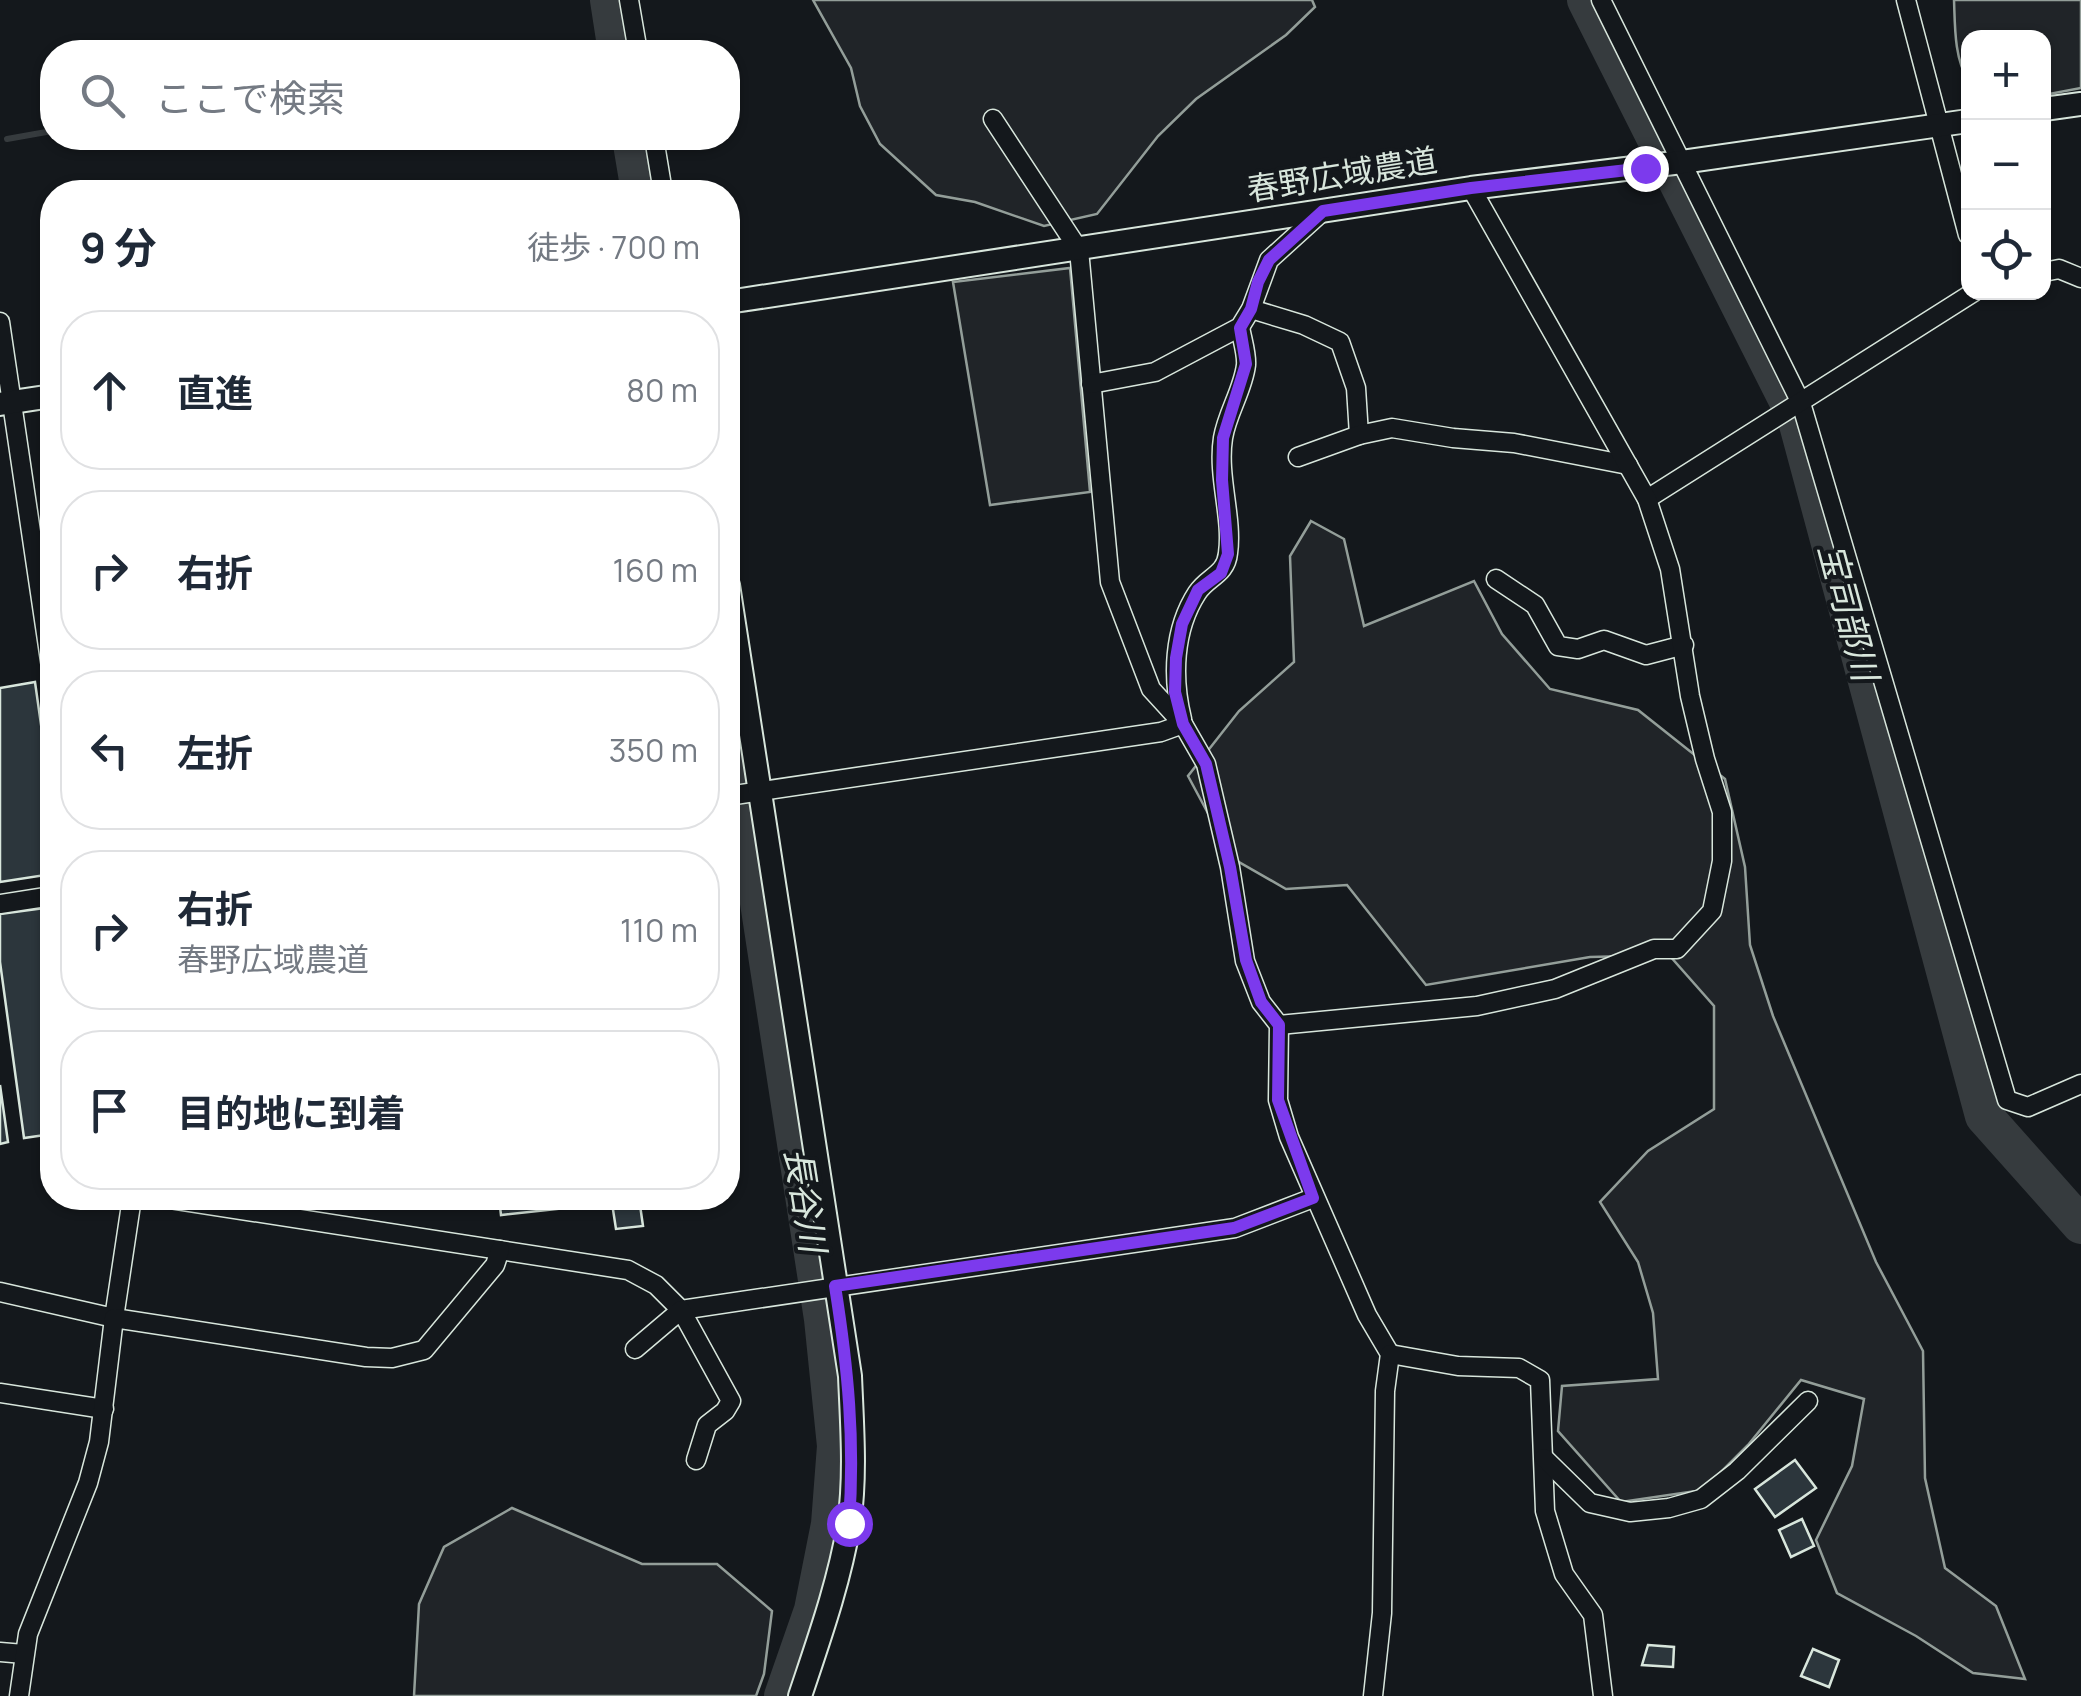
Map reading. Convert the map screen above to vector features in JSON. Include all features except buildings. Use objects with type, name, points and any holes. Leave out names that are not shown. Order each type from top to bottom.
[{"type":"street","points":[[629,0],[636,40]]},
{"type":"street","points":[[1602,0],[1678,163],[1801,403],[2007,1100],[2028,1107],[2081,1084]]},
{"type":"street","points":[[1906,0],[1962,210]]},
{"type":"street","points":[[2051,109],[2081,104]]},
{"type":"street","points":[[993,119],[1078,250],[1110,582],[1151,689],[1183,724],[1206,764],[1246,960],[1261,1002],[1279,1025],[1278,1100],[1313,1198],[1367,1315],[1390,1354],[1385,1391],[1382,1612],[1373,1696]]},
{"type":"street","name":"春野広域農道","points":[[740,300],[1471,188],[1645,168],[1961,122]]},
{"type":"street","points":[[656,150],[662,180]]},
{"type":"street","points":[[1279,1025],[1477,1006],[1555,989],[1654,949],[1677,949],[1712,912],[1722,862],[1722,812],[1694,712],[1670,569],[1647,500],[1471,188]]},
{"type":"street","points":[[1092,384],[1155,372],[1240,328],[1269,260],[1323,211]]},
{"type":"street","points":[[2051,271],[2059,269],[2081,278]]},
{"type":"street","points":[[1647,500],[1962,300]]},
{"type":"street","points":[[1251,309],[1304,325],[1340,342],[1356,388],[1359,434]]},
{"type":"street","points":[[0,322],[6,403],[40,603]]},
{"type":"street","points":[[1183,724],[1175,692],[1182,624],[1198,590],[1221,573],[1228,554],[1223,438],[1246,364],[1240,328]]},
{"type":"street","points":[[6,403],[40,398]]},
{"type":"street","points":[[1298,457],[1359,434],[1392,428],[1514,443],[1628,465]]},
{"type":"street","points":[[1496,579],[1535,605],[1558,646],[1578,649],[1604,640],[1646,655],[1684,645]]},
{"type":"street","points":[[742,794],[1161,732],[1183,724]]},
{"type":"street","points":[[740,764],[823,1288],[850,1376],[853,1463],[849,1523],[830,1608],[800,1696]]},
{"type":"street","points":[[0,904],[40,898]]},
{"type":"street","points":[[636,1350],[680,1310],[1234,1228],[1313,1198]]},
{"type":"street","points":[[19,1696],[28,1634],[88,1483],[100,1442],[130,1210]]},
{"type":"street","points":[[242,1210],[628,1270],[656,1285],[680,1310],[732,1401],[707,1425],[696,1460]]},
{"type":"street","points":[[0,1292],[114,1318],[392,1358],[424,1350],[495,1265],[500,1250]]},
{"type":"street","points":[[1390,1354],[1458,1366],[1518,1368],[1540,1380],[1545,1511],[1564,1574],[1593,1614],[1603,1696]]},
{"type":"street","points":[[0,1393],[104,1409]]},
{"type":"street","points":[[1544,1458],[1590,1503],[1630,1512],[1669,1508],[1701,1499],[1737,1471],[1808,1401]]},
{"type":"street","points":[[0,1652],[24,1654]]},
{"type":"shaded area","points":[[813,0],[1312,0],[1315,7],[1286,35],[1196,99],[1158,136],[1097,214],[1044,226],[975,202],[936,195],[880,144],[860,106],[851,68]]},
{"type":"shaded area","points":[[1954,0],[2081,0],[2081,88],[2051,94],[2051,30],[1961,30],[1961,63]]},
{"type":"shaded area","points":[[1070,268],[1090,492],[990,505],[953,282]]},
{"type":"shaded area","points":[[1311,521],[1344,539],[1364,626],[1474,581],[1502,634],[1550,689],[1638,710],[1725,779],[1745,867],[1750,945],[1773,1016],[1876,1262],[1923,1351],[1925,1478],[1945,1568],[1996,1606],[2025,1679],[1973,1673],[1837,1593],[1816,1540],[1852,1466],[1864,1399],[1801,1380],[1748,1445],[1703,1490],[1621,1502],[1558,1431],[1562,1386],[1658,1379],[1653,1313],[1638,1262],[1600,1202],[1648,1151],[1714,1109],[1714,1006],[1669,955],[1590,957],[1426,985],[1347,885],[1286,889],[1232,858],[1188,776],[1239,711],[1294,662],[1290,556]]},
{"type":"shaded area","points":[[512,1508],[642,1564],[717,1564],[772,1611],[764,1674],[756,1696],[414,1696],[419,1604],[444,1547]]},
{"type":"waterway","name":"長谷川","points":[[609,0],[615,40]]},
{"type":"waterway","name":"宝司部川","points":[[1586,0],[1796,417],[1984,1116],[2081,1225]]},
{"type":"waterway","points":[[7,139],[40,133]]},
{"type":"waterway","name":"長谷川","points":[[633,150],[638,180]]},
{"type":"waterway","name":"長谷川","points":[[740,779],[823,1319],[836,1446],[830,1524],[813,1610],[783,1696]]},
{"type":"route","points":[[849,1523],[853,1463],[850,1376],[835,1286],[1234,1228],[1313,1198],[1278,1100],[1279,1025],[1261,1002],[1246,960],[1206,764],[1183,724],[1175,692],[1182,624],[1198,590],[1221,573],[1228,554],[1223,438],[1246,364],[1240,328],[1269,260],[1323,211],[1471,188],[1645,168]]}]
